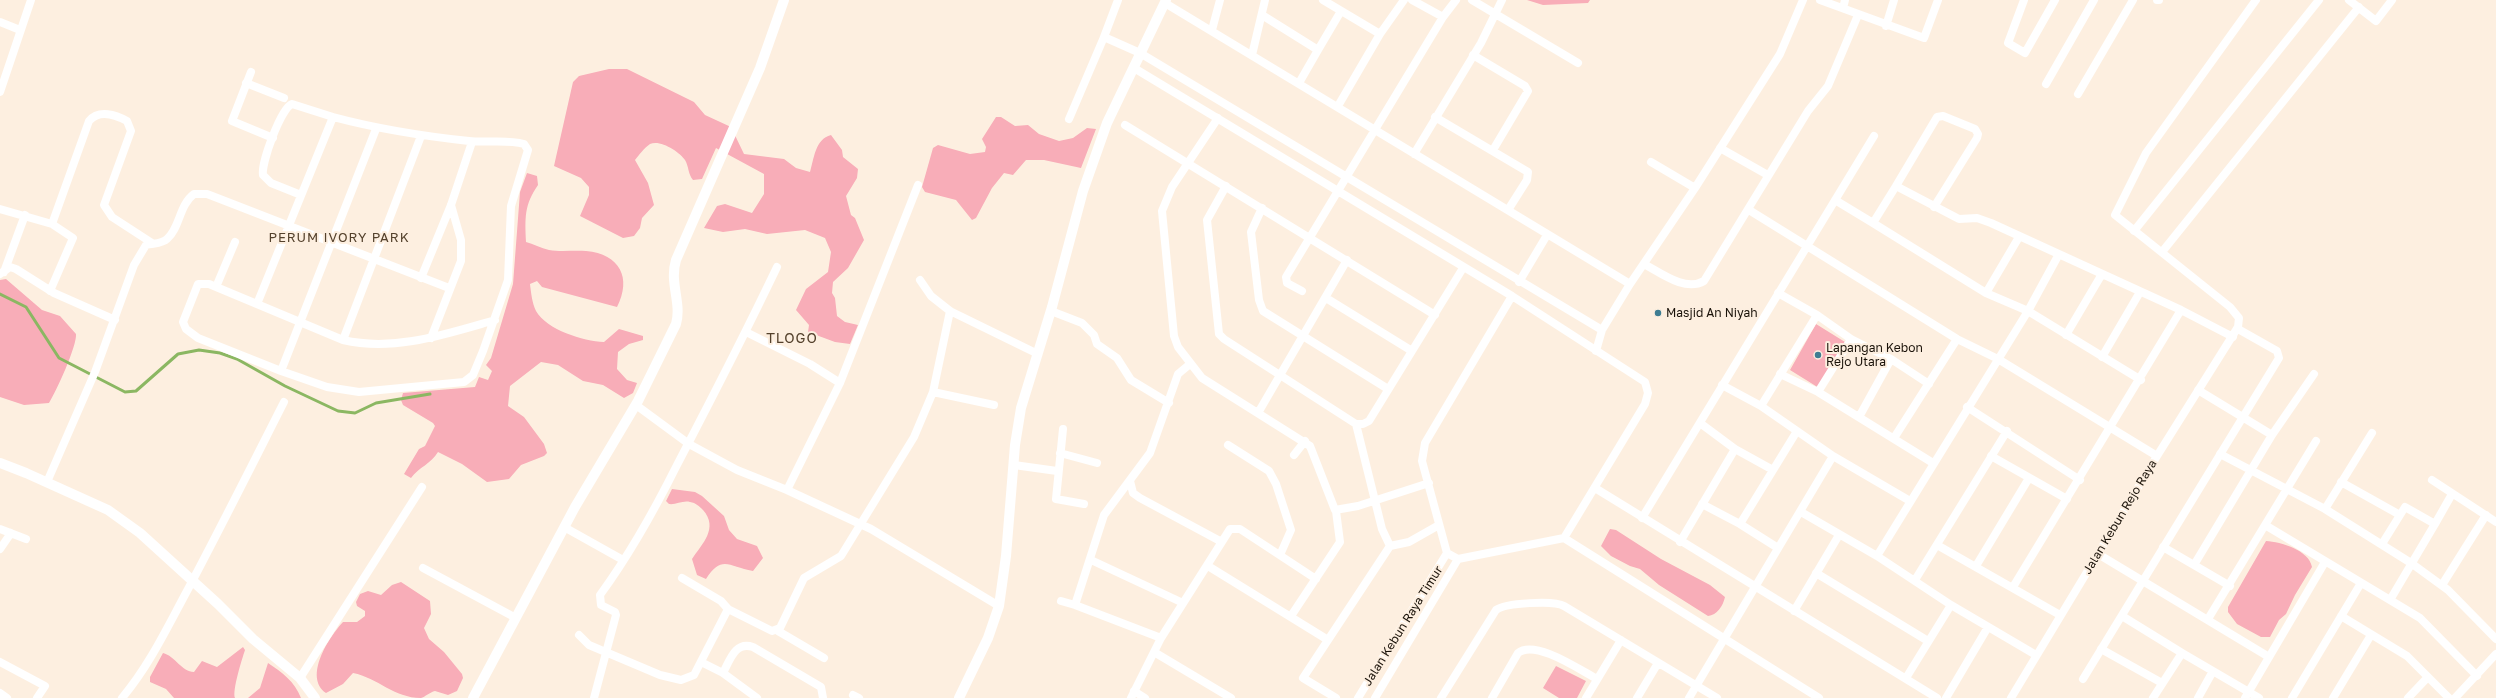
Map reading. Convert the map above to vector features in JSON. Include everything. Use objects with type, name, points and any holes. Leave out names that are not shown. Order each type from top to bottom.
[{"type":"street","points":[[1,87],[31,0]]},
{"type":"street","points":[[473,698],[564,527],[636,405],[676,324],[678,314],[673,280],[676,260],[757,76],[784,0]]},
{"type":"street","points":[[1070,119],[1118,0]]},
{"type":"street","points":[[1212,30],[1220,0]]},
{"type":"street","points":[[1252,55],[1265,0]]},
{"type":"street","points":[[1323,0],[1380,34]]},
{"type":"street","points":[[1338,106],[1380,34],[1404,0]]},
{"type":"street","points":[[1412,0],[1443,17]]},
{"type":"street","points":[[1302,291],[1287,283],[1286,277],[1308,237],[1348,177],[1374,130],[1443,17],[1456,0]]},
{"type":"street","points":[[1472,0],[1578,63]]},
{"type":"street","points":[[1414,154],[1473,55],[1496,14],[1502,0]]},
{"type":"street","points":[[1596,351],[1602,330],[1630,284],[1695,188],[1783,48],[1803,0]]},
{"type":"street","points":[[1820,0],[1844,4],[1858,15],[1924,38],[1938,0]]},
{"type":"street","points":[[1886,26],[1894,0]]},
{"type":"street","points":[[2024,0],[2008,43],[2025,53],[2055,0]]},
{"type":"street","points":[[2046,84],[2094,0]]},
{"type":"street","points":[[2078,94],[2133,0]]},
{"type":"street","points":[[2083,679],[2243,418],[2279,355],[2277,351],[2238,329],[2239,318],[2230,307],[2134,230],[2116,218],[2115,214],[2146,153],[2256,0]]},
{"type":"street","points":[[2134,230],[2319,0]]},
{"type":"street","points":[[2349,0],[2376,21],[2392,0]]},
{"type":"street","points":[[959,698],[991,631],[999,606],[1006,556],[1014,465],[1021,408],[1051,311],[1084,191],[1107,124],[1165,1],[1338,106],[1374,130],[1630,284]]},
{"type":"street","points":[[2162,252],[2359,7]]},
{"type":"street","points":[[1299,83],[1342,11]]},
{"type":"street","points":[[1262,15],[1318,50]]},
{"type":"street","points":[[1644,264],[1681,283],[1699,284],[1707,277],[1808,111],[1828,86],[1858,15]]},
{"type":"street","points":[[0,22],[20,30]]},
{"type":"street","points":[[1104,37],[1140,53],[1348,177],[1519,282],[1602,330]]},
{"type":"street","points":[[1473,55],[1525,86],[1528,91],[1493,150]]},
{"type":"street","points":[[1134,68],[1339,190],[1463,268],[1512,296],[1642,380],[1646,385],[1648,393],[1645,404],[1564,538]]},
{"type":"street","points":[[251,72],[232,121],[273,138]]},
{"type":"street","points":[[246,84],[284,98]]},
{"type":"street","points":[[300,195],[271,183],[264,177],[264,164],[273,138],[280,119],[290,104],[376,129],[472,142],[522,143],[528,148],[511,206],[508,280],[495,320],[473,375],[464,382],[360,392],[327,386],[281,371],[198,338],[186,329],[183,322],[197,285],[203,283],[343,340],[362,345],[431,338],[495,320]]},
{"type":"street","points":[[52,224],[89,121],[98,115],[106,114],[127,121],[130,131],[104,205],[112,216],[152,243]]},
{"type":"street","points":[[1873,223],[1938,117],[1942,116],[1974,129],[1978,134],[1977,138],[1934,207]]},
{"type":"street","points":[[257,304],[287,226],[333,117]]},
{"type":"street","points":[[1435,117],[1493,150],[1528,174],[1527,180],[1508,210]]},
{"type":"street","points":[[1218,118],[1187,162],[1166,198],[1162,211],[1174,336],[1178,347],[1202,378],[1305,441],[1314,450],[1331,506],[1336,511],[1340,542],[1291,616]]},
{"type":"street","points":[[1125,125],[1436,315]]},
{"type":"street","points":[[281,371],[376,129]]},
{"type":"street","points":[[343,340],[421,136]]},
{"type":"street","points":[[1642,518],[1807,244],[1874,136]]},
{"type":"street","points":[[421,278],[451,205],[472,142]]},
{"type":"street","points":[[1720,148],[1766,174]]},
{"type":"street","points":[[1651,162],[1695,188]]},
{"type":"street","points":[[787,490],[840,383],[918,185]]},
{"type":"street","points":[[1226,186],[1207,220],[1218,330],[1224,339],[1356,424],[1363,424],[1369,421],[1436,315],[1463,268]]},
{"type":"street","points":[[1896,186],[1959,219],[1978,218],[1991,223],[2181,310],[2233,337]]},
{"type":"street","points":[[47,482],[96,372],[134,265],[142,250],[152,243],[162,242],[169,238],[184,205],[191,196],[197,193],[220,199],[448,288]]},
{"type":"street","points":[[1835,200],[1986,293],[2028,311],[2141,380]]},
{"type":"street","points":[[431,338],[448,288],[461,261],[461,240],[451,205]]},
{"type":"street","points":[[1262,208],[1251,232],[1261,307],[1265,313],[1388,389]]},
{"type":"street","points":[[0,209],[52,224],[73,238],[50,290]]},
{"type":"street","points":[[1749,210],[1807,244],[1957,339],[1998,359],[2156,456]]},
{"type":"street","points":[[2,273],[25,215]]},
{"type":"street","points":[[1519,282],[1547,235]]},
{"type":"street","points":[[1986,293],[2019,237]]},
{"type":"street","points":[[216,287],[235,242]]},
{"type":"street","points":[[1877,556],[1967,407],[2028,311],[2059,254]]},
{"type":"street","points":[[1258,412],[1347,260]]},
{"type":"street","points":[[2,273],[10,267],[16,269],[50,290],[115,320]]},
{"type":"street","points":[[594,698],[605,650],[616,615],[615,612],[601,605],[600,595],[642,534],[746,332],[777,267]]},
{"type":"street","points":[[2066,335],[2102,274]]},
{"type":"street","points":[[920,280],[931,296],[950,311],[1038,354]]},
{"type":"street","points":[[1778,292],[1817,315],[1851,339],[1892,359],[1929,384]]},
{"type":"street","points":[[2102,357],[2140,292]]},
{"type":"street","points":[[1512,296],[1424,443],[1422,462],[1429,482],[1447,553],[1458,559],[1564,538],[1725,641],[1819,698]]},
{"type":"street","points":[[1326,298],[1412,351]]},
{"type":"street","points":[[2013,587],[2112,428],[2181,310]]},
{"type":"street","points":[[778,630],[804,578],[841,556],[859,524],[911,443],[932,392],[950,311]]},
{"type":"street","points":[[1051,311],[1082,323],[1094,335],[1097,344],[1117,358],[1131,380],[1169,403]]},
{"type":"street","points":[[1761,406],[1817,315]]},
{"type":"street","name":"Jalan Kebun Rejo Raya","points":[[2011,698],[2156,456],[2238,329]]},
{"type":"street","points":[[746,332],[810,364],[840,383]]},
{"type":"street","points":[[1818,392],[1851,339]]},
{"type":"street","points":[[1894,438],[1957,339]]},
{"type":"street","points":[[1859,418],[1892,359]]},
{"type":"street","points":[[1075,605],[1091,560],[1104,515],[1150,453],[1169,403],[1178,374],[1190,364]]},
{"type":"street","points":[[1780,374],[1818,392],[1933,463]]},
{"type":"street","points":[[2194,565],[2272,435],[2314,374]]},
{"type":"street","points":[[1722,385],[1761,406],[1833,456],[1910,501]]},
{"type":"street","points":[[2198,390],[2272,435]]},
{"type":"street","points":[[932,392],[994,405]]},
{"type":"street","points":[[122,698],[137,680],[151,658],[284,402]]},
{"type":"street","points":[[636,405],[689,444],[737,470],[787,490],[859,524],[999,606]]},
{"type":"street","points":[[1967,407],[2007,431],[2080,480]]},
{"type":"street","points":[[1700,423],[1735,449],[1773,470]]},
{"type":"street","points":[[1356,424],[1382,529],[1390,546]]},
{"type":"street","points":[[1063,429],[1056,499],[1084,504]]},
{"type":"street","points":[[1740,524],[1797,431]]},
{"type":"street","points":[[1915,580],[2007,431]]},
{"type":"street","points":[[2325,509],[2372,433]]},
{"type":"street","points":[[1294,454],[1305,441]]},
{"type":"street","points":[[2208,619],[2230,586],[2316,441]]},
{"type":"street","points":[[1228,445],[1269,471],[1276,484],[1291,530],[1280,554]]},
{"type":"street","points":[[1680,542],[1735,449]]},
{"type":"street","points":[[1060,454],[1097,463]]},
{"type":"street","points":[[2220,454],[2288,488],[2325,509],[2412,563],[2442,585],[2496,639]]},
{"type":"street","points":[[1689,698],[1725,641],[1833,456]]},
{"type":"street","points":[[1992,456],[2067,499]]},
{"type":"street","points":[[0,463],[47,482],[108,510],[140,533],[258,644],[300,678],[315,698]]},
{"type":"street","points":[[1014,465],[1058,471]]},
{"type":"street","points":[[1976,566],[2029,478]]},
{"type":"street","points":[[2432,480],[2496,522]]},
{"type":"street","points":[[1130,481],[1133,493],[1140,498],[1220,541]]},
{"type":"street","points":[[1336,511],[1429,482]]},
{"type":"street","points":[[2341,482],[2400,515]]},
{"type":"street","points":[[300,678],[422,487]]},
{"type":"street","points":[[1595,488],[1680,542],[1937,698]]},
{"type":"street","points":[[2390,600],[2436,524],[2452,494]]},
{"type":"street","points":[[1702,504],[1740,524],[1778,548]]},
{"type":"street","points":[[2382,544],[2400,515],[2407,507],[2436,524]]},
{"type":"street","points":[[1801,512],[1877,556],[1951,605],[2036,655]]},
{"type":"street","points":[[2442,585],[2486,515]]},
{"type":"street","points":[[1336,698],[1303,678],[1390,546],[1408,542],[1439,525]]},
{"type":"street","points":[[2265,525],[2420,618],[2477,676]]},
{"type":"street","points":[[564,527],[624,560]]},
{"type":"street","points":[[1145,698],[1133,695],[1161,638],[1208,566],[1220,541],[1230,529],[1236,528],[1280,554],[1316,579]]},
{"type":"street","points":[[0,529],[26,539]]},
{"type":"street","points":[[0,549],[11,533]]},
{"type":"street","points":[[1794,611],[1839,535]]},
{"type":"street","points":[[1937,545],[2060,615]]},
{"type":"street","points":[[2163,547],[2230,586]]},
{"type":"street","name":"Jalan Kebun Raya Timur","points":[[1358,698],[1447,553]]},
{"type":"street","points":[[2098,554],[2142,582],[2208,619],[2269,657]]},
{"type":"street","name":"Jalan Kebun Raya Timur","points":[[1375,698],[1458,559]]},
{"type":"street","points":[[1091,560],[1183,603]]},
{"type":"street","points":[[2247,695],[2326,562]]},
{"type":"street","points":[[1208,566],[1328,640]]},
{"type":"street","points":[[423,568],[516,618]]},
{"type":"street","points":[[1816,573],[1928,641]]},
{"type":"street","points":[[682,578],[721,601],[728,609],[772,631],[778,630],[824,658]]},
{"type":"street","points":[[2292,698],[2361,583]]},
{"type":"street","points":[[1061,601],[1161,638]]},
{"type":"street","points":[[1441,698],[1500,607],[1557,602],[1717,698]]},
{"type":"street","points":[[1906,678],[1951,605]]},
{"type":"street","points":[[579,635],[589,644],[660,675],[681,680],[694,675],[728,609]]},
{"type":"street","points":[[2122,616],[2213,671],[2247,695],[2259,698]]},
{"type":"street","points":[[2341,616],[2407,656],[2427,678],[2449,698]]},
{"type":"street","points":[[1946,698],[1988,626]]},
{"type":"street","points":[[2334,698],[2371,635]]},
{"type":"street","points":[[1586,698],[1620,640]]},
{"type":"street","points":[[723,674],[736,649],[748,645],[818,684],[822,690],[823,698]]},
{"type":"street","points":[[1494,698],[1518,653],[1525,649],[1540,650],[1597,679]]},
{"type":"street","points":[[2101,649],[2162,683]]},
{"type":"street","points":[[1154,652],[1231,698]]},
{"type":"street","points":[[2153,698],[2182,653]]},
{"type":"street","points":[[2455,698],[2496,654]]},
{"type":"street","points":[[0,662],[45,686],[37,698]]},
{"type":"street","points":[[701,662],[723,674],[757,698]]},
{"type":"street","points":[[1637,698],[1658,663]]},
{"type":"street","points":[[2198,698],[2213,671]]},
{"type":"street","points":[[2408,698],[2427,678]]},
{"type":"street","points":[[0,693],[7,698]]},
{"type":"shaded area","points":[[1527,0],[1590,0],[1588,3],[1543,5]]},
{"type":"shaded area","points":[[609,69],[627,69],[694,102],[705,115],[731,127],[744,154],[784,159],[796,168],[810,172],[818,145],[826,137],[831,135],[842,150],[843,157],[858,169],[857,178],[846,196],[851,215],[855,218],[864,240],[848,268],[833,282],[832,293],[835,298],[837,316],[845,322],[858,325],[850,344],[835,342],[808,332],[809,325],[796,310],[806,289],[828,272],[831,252],[825,238],[805,230],[767,234],[745,229],[723,232],[704,228],[717,206],[725,204],[752,213],[764,194],[764,174],[716,148],[702,179],[693,180],[685,160],[674,150],[659,143],[654,143],[650,144],[644,150],[635,160],[648,183],[654,205],[642,218],[640,228],[634,236],[623,238],[580,216],[589,195],[589,187],[581,178],[554,166],[573,82],[579,76]]},
{"type":"shaded area","points":[[996,117],[1001,117],[1015,126],[1028,125],[1039,134],[1059,141],[1073,138],[1087,128],[1096,129],[1081,168],[1044,160],[1026,160],[1013,175],[1004,173],[992,188],[976,218],[972,220],[956,200],[925,192],[922,187],[933,148],[938,145],[970,154],[985,152],[986,147],[982,139]]},
{"type":"shaded area","points":[[527,173],[537,176],[538,185],[533,192],[526,212],[526,242],[549,250],[586,251],[598,253],[615,262],[623,277],[621,296],[617,307],[542,287],[537,281],[530,284],[536,311],[548,324],[576,337],[604,342],[619,329],[643,336],[643,340],[629,344],[618,352],[617,369],[627,380],[637,383],[633,393],[624,398],[603,385],[583,381],[558,365],[541,362],[510,386],[508,406],[524,417],[544,444],[547,453],[544,456],[521,465],[509,479],[487,482],[462,464],[438,452],[432,460],[411,478],[404,474],[419,449],[425,446],[435,426],[433,423],[403,405],[401,400],[403,393],[475,387],[479,377],[488,380],[492,371],[486,365],[491,358],[513,284],[520,192]]},
{"type":"shaded area","points":[[6,279],[42,310],[60,316],[76,334],[70,358],[49,403],[24,405],[0,397],[0,280]]},
{"type":"shaded area","name":"Lapangan Kebon Rejo Utara","points":[[1816,324],[1845,342],[1819,388],[1790,370]]},
{"type":"shaded area","points":[[672,489],[695,492],[702,496],[724,516],[729,530],[737,539],[757,546],[763,558],[753,571],[732,565],[722,564],[712,571],[706,579],[697,575],[692,559],[707,536],[709,529],[708,517],[699,506],[694,503],[685,502],[669,504],[666,501]]},
{"type":"shaded area","points":[[1610,529],[1616,530],[1661,559],[1710,585],[1725,597],[1719,610],[1708,616],[1659,585],[1640,569],[1630,566],[1611,556],[1601,546]]},
{"type":"shaded area","points":[[2266,541],[2279,543],[2294,548],[2306,556],[2312,567],[2295,595],[2286,614],[2279,620],[2270,637],[2261,637],[2237,624],[2228,612],[2228,607]]},
{"type":"shaded area","points":[[401,582],[430,601],[431,614],[424,628],[429,639],[444,652],[462,674],[463,678],[457,691],[448,695],[435,691],[421,698],[411,697],[402,695],[370,679],[353,673],[343,684],[326,693],[320,686],[317,677],[321,657],[331,637],[343,622],[357,622],[365,616],[365,611],[357,606],[356,602],[360,594],[368,591],[381,595],[392,585]]},
{"type":"shaded area","points":[[243,647],[245,650],[236,682],[234,694],[235,698],[174,698],[166,689],[150,682],[150,677],[163,653],[171,657],[182,667],[194,672],[202,661],[217,667]]},
{"type":"shaded area","points":[[268,663],[288,678],[301,698],[248,698],[260,688]]},
{"type":"shaded area","points":[[1556,666],[1586,681],[1577,698],[1559,698],[1543,688]]},
{"type":"waterway","points":[[0,294],[26,307],[59,358],[125,392],[136,391],[178,354],[199,350],[220,353],[237,359],[285,386],[338,411],[355,413],[376,403],[430,394]]},
{"type":"place","name":"Masjid An Niyah","points":[[1658,313]]},
{"type":"place","name":"Lapangan Kebon Rejo Utara","points":[[1818,355]]},
{"type":"district","name":"PERUM IVORY PARK","points":[[339,238]]},
{"type":"district","name":"TLOGO","points":[[792,339]]}]
